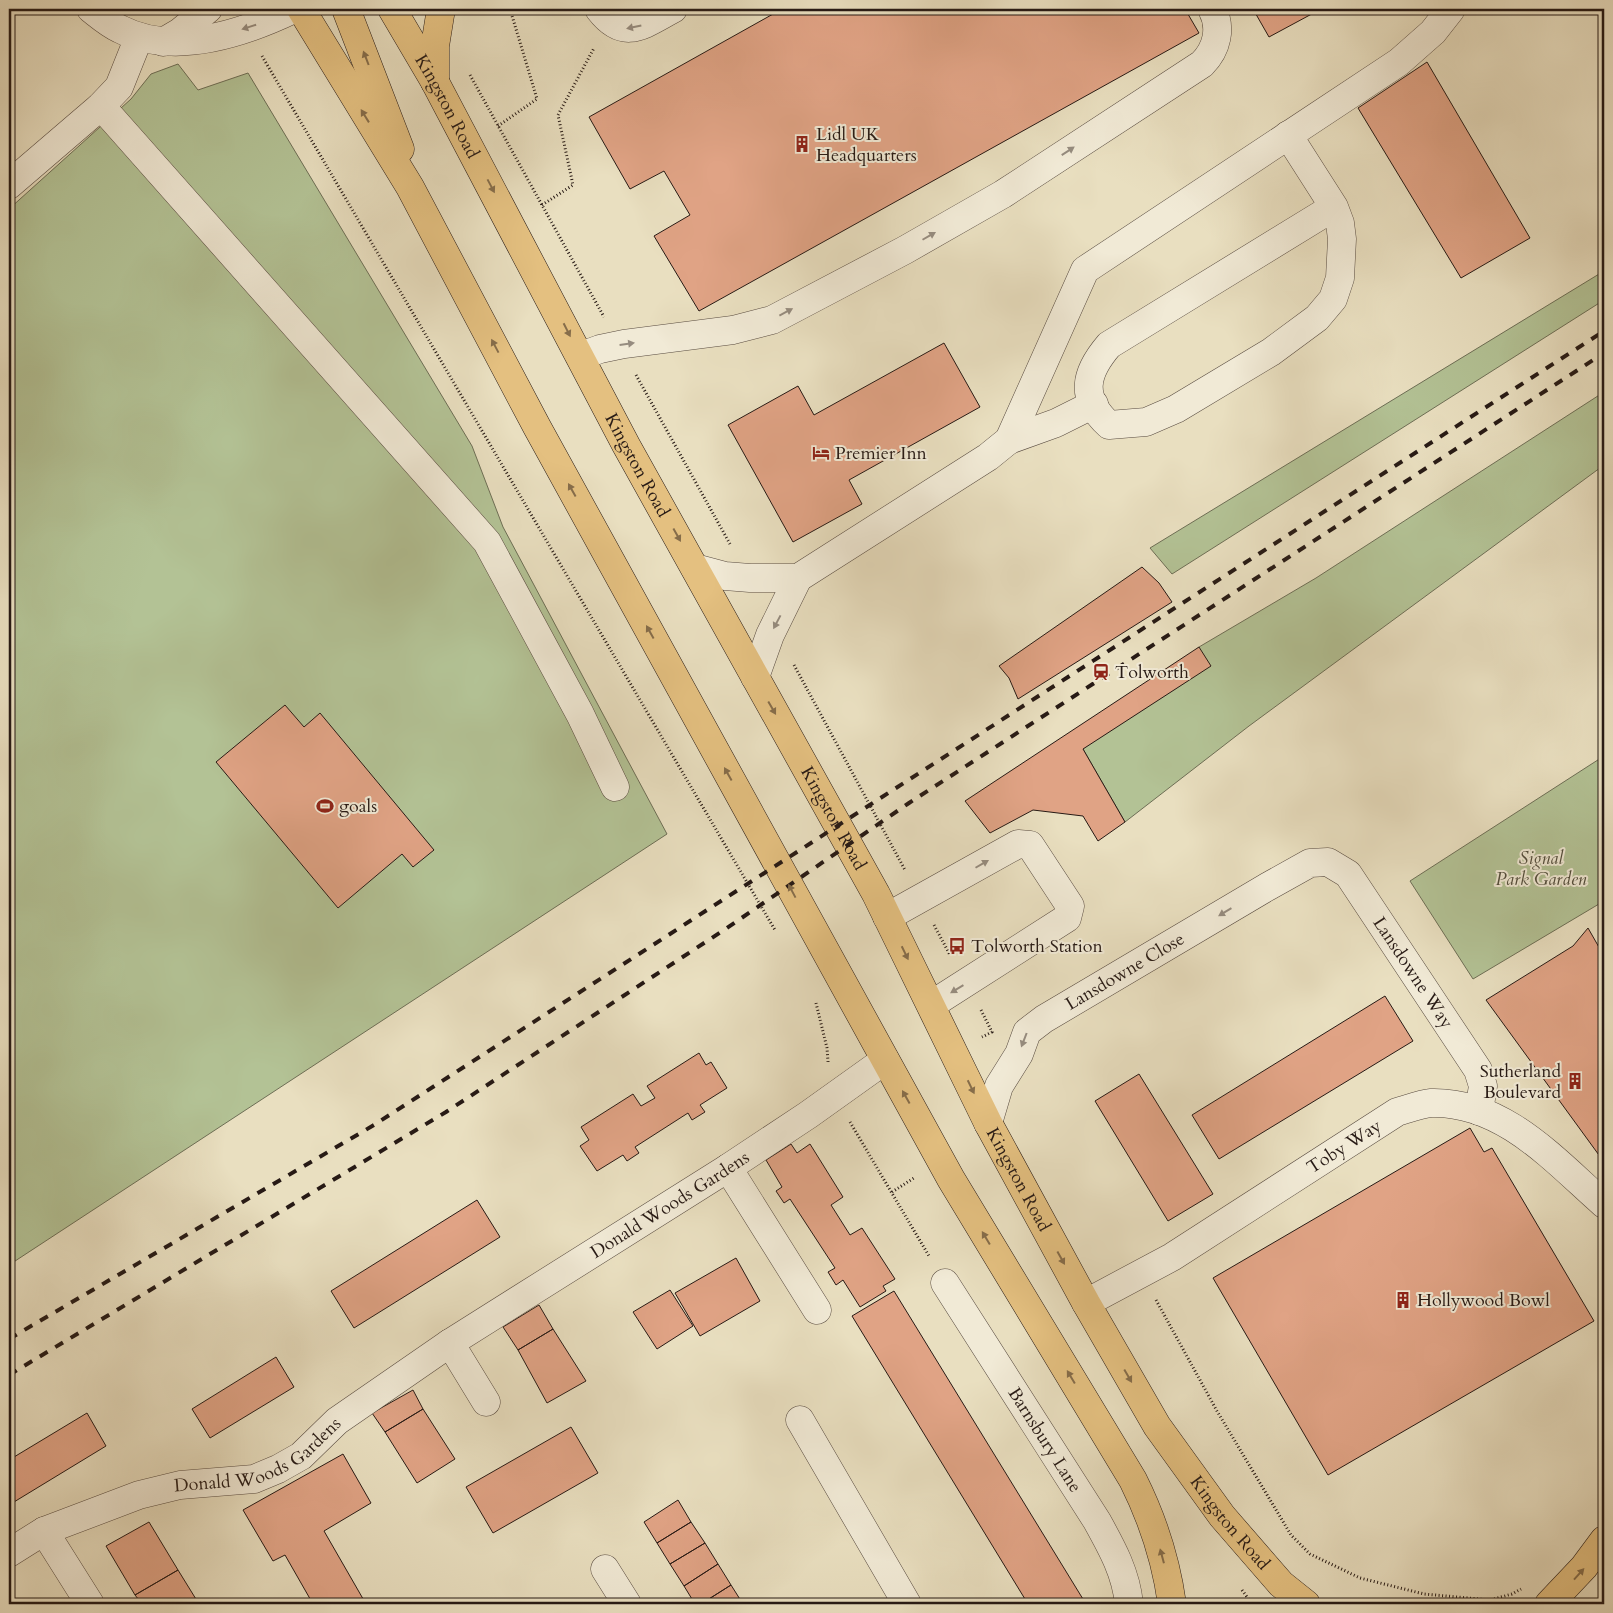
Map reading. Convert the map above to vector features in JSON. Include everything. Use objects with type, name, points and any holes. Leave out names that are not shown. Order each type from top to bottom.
[{"type":"highway","points":[[301,9],[410,187],[537,427],[951,1179],[1133,1480],[1153,1522],[1168,1576],[1172,1604]]},
{"type":"highway","points":[[346,9],[401,151],[410,187]]},
{"type":"highway","name":"Kingston Road","points":[[392,9],[435,82],[581,356],[626,445],[887,917],[988,1123],[1086,1304],[1157,1426],[1212,1501],[1281,1584],[1306,1604]]},
{"type":"highway","points":[[435,82],[435,46],[441,9]]},
{"type":"highway","points":[[1549,1604],[1584,1567],[1604,1540]]},
{"type":"street","points":[[91,9],[120,29],[151,39],[212,37],[246,29],[294,9]]},
{"type":"street","points":[[9,185],[101,106],[119,87],[151,39],[180,32],[208,9]]},
{"type":"street","points":[[604,15],[628,29],[641,26],[673,9]]},
{"type":"street","points":[[581,356],[600,348],[733,330],[761,324],[905,250],[1003,194],[1202,64],[1209,56],[1217,34],[1217,24],[1212,9]]},
{"type":"street","points":[[1009,440],[1085,270],[1399,62],[1433,32],[1451,9]]},
{"type":"street","points":[[101,106],[487,542],[580,714],[615,788]]},
{"type":"street","points":[[1288,135],[1334,207],[1340,223],[1342,238],[1340,278],[1333,299],[1317,318],[1271,352],[1176,409],[1146,422],[1109,425],[1102,418],[1088,390],[1089,378],[1094,363],[1109,345],[1334,207]]},
{"type":"street","points":[[755,677],[770,635],[798,578],[988,457],[1009,440],[1056,423],[1094,404]]},
{"type":"street","points":[[695,568],[725,576],[798,578]]},
{"type":"street","points":[[887,917],[1018,844],[1030,845],[1070,906],[1067,918],[931,1005]]},
{"type":"street","name":"Lansdowne Way","points":[[1310,864],[1328,862],[1348,874],[1478,1070],[1483,1086],[1479,1111]]},
{"type":"street","name":"Lansdowne Close","points":[[988,1123],[999,1086],[1019,1054],[1027,1032],[1053,1014],[1267,887],[1310,864]]},
{"type":"street","name":"Donald Woods Gardens","points":[[9,1553],[44,1531],[139,1495],[180,1484],[254,1478],[278,1469],[301,1456],[336,1421],[450,1343],[728,1168],[808,1115],[885,1060]]},
{"type":"street","name":"Toby Way","points":[[1086,1304],[1172,1257],[1398,1112],[1429,1103],[1461,1105],[1506,1122],[1529,1139],[1604,1204]]},
{"type":"street","points":[[728,1168],[817,1310]]},
{"type":"street","name":"Barnsbury Lane","points":[[945,1283],[1097,1521],[1118,1559],[1128,1589],[1129,1604]]},
{"type":"street","points":[[450,1343],[486,1402]]},
{"type":"street","points":[[800,1420],[907,1604]]},
{"type":"street","points":[[44,1531],[90,1604]]},
{"type":"street","points":[[605,1568],[627,1604]]},
{"type":"path","points":[[498,126],[537,99],[510,9]]},
{"type":"path","points":[[542,205],[573,185],[558,115],[604,15]]},
{"type":"path","points":[[260,52],[780,938]]},
{"type":"path","points":[[466,69],[735,552]]},
{"type":"path","points":[[792,661],[909,878]]},
{"type":"path","points":[[931,919],[953,959]]},
{"type":"path","points":[[816,999],[828,1048]]},
{"type":"path","points":[[975,1041],[992,1032],[977,1002]]},
{"type":"path","points":[[849,1121],[945,1283]]},
{"type":"path","points":[[892,1192],[920,1174]]},
{"type":"path","points":[[1141,1273],[1217,1411],[1291,1535],[1310,1554],[1360,1578],[1424,1594],[1490,1600],[1512,1594],[1528,1584]]},
{"type":"green space","points":[[178,64],[198,90],[248,73],[472,446],[503,527],[667,834],[9,1265],[9,209],[131,99],[151,74]]},
{"type":"green space","points":[[1604,271],[1604,300],[1172,574],[1150,548]]},
{"type":"green space","points":[[1604,392],[1604,465],[1249,726],[1125,822],[1083,749],[1199,647],[1316,578]]},
{"type":"green space","name":"Signal Park Garden","points":[[1604,756],[1604,901],[1473,979],[1410,881]]},
{"type":"building","name":"Lidl UK Headquarters","points":[[782,9],[1185,9],[1199,33],[699,311],[654,236],[690,215],[664,171],[630,189],[589,117]]},
{"type":"building","points":[[1253,9],[1321,9],[1269,37]]},
{"type":"building","points":[[1427,62],[1530,238],[1461,278],[1358,108]]},
{"type":"building","name":"Premier Inn","points":[[944,343],[980,407],[849,480],[862,504],[793,542],[728,425],[798,386],[814,415]]},
{"type":"building","points":[[1142,567],[1159,583],[1172,602],[1018,699],[1009,678],[999,666]]},
{"type":"building","points":[[1199,647],[1211,666],[1083,749],[1125,822],[1098,841],[1083,816],[1033,810],[990,833],[965,801]]},
{"type":"building","name":"goals","points":[[285,705],[304,727],[320,713],[434,850],[413,867],[402,854],[338,908],[216,762]]},
{"type":"building","name":"Sutherland Boulevard","points":[[1588,928],[1604,956],[1604,1162],[1486,1000],[1573,946]]},
{"type":"building","points":[[1385,996],[1413,1041],[1219,1159],[1192,1115]]},
{"type":"building","points":[[699,1053],[706,1065],[711,1062],[727,1088],[700,1105],[705,1112],[692,1120],[688,1113],[635,1147],[639,1153],[627,1161],[623,1155],[597,1171],[580,1146],[589,1140],[581,1127],[633,1094],[641,1106],[655,1098],[647,1086]]},
{"type":"building","points":[[1139,1074],[1213,1194],[1168,1221],[1095,1101]]},
{"type":"building","name":"Hollywood Bowl","points":[[1470,1128],[1484,1152],[1492,1148],[1594,1321],[1328,1475],[1213,1278]]},
{"type":"building","points":[[791,1144],[797,1153],[810,1144],[843,1197],[831,1205],[850,1235],[862,1228],[895,1279],[883,1286],[886,1291],[860,1307],[843,1280],[836,1285],[828,1272],[835,1268],[790,1199],[784,1203],[776,1191],[782,1187],[766,1160]]},
{"type":"building","points":[[477,1200],[500,1237],[354,1328],[331,1291]]},
{"type":"building","points":[[736,1258],[760,1301],[700,1336],[675,1293]]},
{"type":"building","points":[[670,1290],[693,1326],[657,1349],[633,1312]]},
{"type":"building","points":[[894,1291],[1086,1604],[1028,1604],[852,1316]]},
{"type":"building","points":[[539,1305],[553,1329],[518,1350],[503,1327]]},
{"type":"building","points":[[553,1329],[586,1381],[547,1403],[518,1350]]},
{"type":"building","points":[[276,1357],[294,1387],[210,1438],[192,1409]]},
{"type":"building","points":[[413,1390],[423,1409],[385,1432],[372,1413]]},
{"type":"building","points":[[423,1409],[455,1459],[417,1483],[385,1432]]},
{"type":"building","points":[[87,1413],[106,1446],[9,1505],[9,1460]]},
{"type":"building","points":[[571,1427],[598,1473],[493,1533],[466,1487]]},
{"type":"building","points":[[343,1454],[371,1503],[324,1531],[366,1604],[313,1604],[285,1555],[273,1561],[243,1510]]},
{"type":"building","points":[[678,1500],[691,1522],[657,1543],[644,1522]]},
{"type":"building","points":[[149,1522],[178,1570],[135,1595],[106,1546]]},
{"type":"building","points":[[691,1522],[705,1543],[670,1564],[657,1543]]},
{"type":"building","points":[[705,1543],[718,1564],[684,1586],[670,1564]]},
{"type":"building","points":[[718,1564],[731,1585],[701,1604],[695,1604],[684,1586]]},
{"type":"building","points":[[178,1570],[199,1604],[142,1604],[135,1595]]},
{"type":"building","points":[[731,1585],[743,1604],[701,1604]]},
{"type":"building","points":[[9,1594],[15,1604],[9,1604]]},
{"type":"building","points":[[533,1599],[537,1604],[525,1604]]},
{"type":"railway","points":[[9,1339],[374,1125],[1604,331]]},
{"type":"railway","points":[[9,1375],[446,1112],[727,928],[909,803],[1604,353]]},
{"type":"place","name":"Lidl UK Headquarters","points":[[802,144]]},
{"type":"place","name":"Premier Inn","points":[[821,453]]},
{"type":"place","name":"Tolworth","points":[[1101,672]]},
{"type":"place","name":"goals","points":[[325,806]]},
{"type":"place","name":"Tolworth Station","points":[[957,946]]},
{"type":"place","name":"Sutherland Boulevard","points":[[1575,1081]]},
{"type":"place","name":"Hollywood Bowl","points":[[1403,1300]]}]
